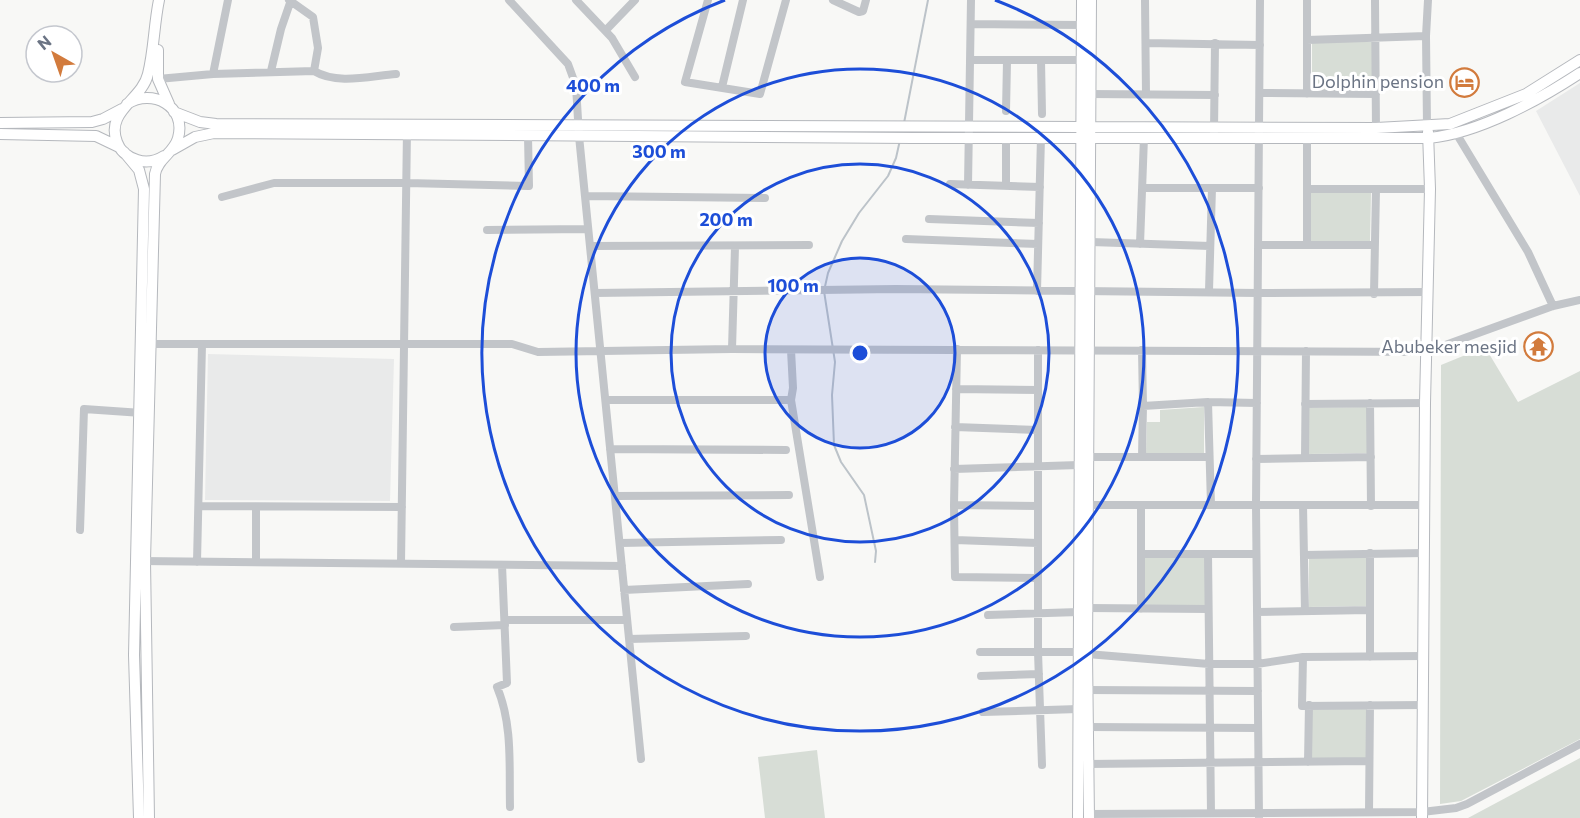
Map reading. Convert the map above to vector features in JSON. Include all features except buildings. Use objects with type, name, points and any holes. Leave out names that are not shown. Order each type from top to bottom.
[{"type":"street","points":[[139,818],[134,655],[141,561],[144,413],[144,189],[139,170],[121,149],[115,127],[124,106],[138,93],[148,78],[159,0]]},
{"type":"street","points":[[144,413],[150,344],[155,174],[179,131],[158,79],[159,47],[166,0]]},
{"type":"street","points":[[213,74],[228,0]]},
{"type":"street","points":[[271,71],[290,0],[313,17],[318,48],[314,71]]},
{"type":"street","points":[[509,0],[568,64],[576,86],[588,229],[641,759]]},
{"type":"street","points":[[606,30],[635,0]]},
{"type":"street","points":[[708,0],[685,81],[760,94],[786,0]]},
{"type":"street","points":[[722,87],[743,0]]},
{"type":"street","points":[[833,0],[859,12],[863,10],[866,0]]},
{"type":"street","points":[[968,185],[971,0]]},
{"type":"street","points":[[1082,0],[1082,60],[1091,242],[1085,291]]},
{"type":"street","points":[[1084,610],[1079,465],[1084,350],[1086,132],[1090,94],[1091,0]]},
{"type":"street","points":[[1145,0],[1146,94]]},
{"type":"street","points":[[1259,815],[1256,459],[1260,0]]},
{"type":"street","points":[[1307,0],[1307,94]]},
{"type":"street","points":[[1375,0],[1376,132]]},
{"type":"street","points":[[1422,815],[1425,402],[1430,189],[1426,36],[1428,0]]},
{"type":"street","points":[[579,1],[606,30],[635,77]]},
{"type":"street","points":[[971,24],[1082,25]]},
{"type":"street","points":[[1307,40],[1426,36]]},
{"type":"street","points":[[1146,43],[1260,45]]},
{"type":"street","points":[[1214,132],[1215,43]]},
{"type":"street","points":[[971,60],[1082,60]]},
{"type":"street","points":[[1041,60],[1042,114]]},
{"type":"street","points":[[0,123],[92,122],[103,119],[139,98],[146,97],[159,99],[172,109],[200,122],[216,124],[528,136],[579,131],[884,138],[914,133],[1376,132],[1429,138],[1456,133],[1533,102],[1580,60]]},
{"type":"street","points":[[1006,111],[1007,61]]},
{"type":"street","points":[[158,79],[271,71],[314,71],[336,79],[396,74]]},
{"type":"street","points":[[1260,132],[1307,137],[1450,124],[1526,94],[1544,90],[1580,73]]},
{"type":"street","points":[[1260,93],[1376,94]]},
{"type":"street","points":[[1090,94],[1215,95]]},
{"type":"street","points":[[0,134],[96,136],[135,159],[148,162],[161,158],[195,137],[214,133],[891,127],[914,133]]},
{"type":"street","points":[[401,563],[407,131]]},
{"type":"street","points":[[970,133],[1006,137],[1041,137],[1086,132],[1144,137],[1214,132]]},
{"type":"street","points":[[1456,133],[1528,252],[1553,306]]},
{"type":"street","points":[[222,197],[274,183],[530,186],[528,136]]},
{"type":"street","points":[[1006,137],[1006,186]]},
{"type":"street","points":[[1037,291],[1041,137]]},
{"type":"street","points":[[1140,244],[1144,137]]},
{"type":"street","points":[[1307,137],[1307,245]]},
{"type":"street","points":[[950,184],[1040,187]]},
{"type":"street","points":[[1143,188],[1259,188]]},
{"type":"street","points":[[1209,291],[1212,188]]},
{"type":"street","points":[[1307,189],[1430,189]]},
{"type":"street","points":[[1374,294],[1376,189]]},
{"type":"street","points":[[585,196],[765,198]]},
{"type":"street","points":[[929,219],[1039,222]]},
{"type":"street","points":[[487,230],[588,229]]},
{"type":"street","points":[[906,239],[1038,244]]},
{"type":"street","points":[[1091,242],[1210,246]]},
{"type":"street","points":[[590,246],[809,245]]},
{"type":"street","points":[[1259,245],[1375,245]]},
{"type":"street","points":[[732,349],[735,247]]},
{"type":"street","points":[[595,293],[896,289],[1374,294],[1427,292]]},
{"type":"street","points":[[150,344],[512,344],[538,352],[732,349],[1426,352],[1553,306],[1580,300]]},
{"type":"street","points":[[197,562],[202,344]]},
{"type":"street","points":[[957,349],[954,469],[955,577],[1038,578]]},
{"type":"street","points":[[790,350],[793,388],[791,400],[820,577]]},
{"type":"street","points":[[1038,350],[1038,652],[1042,765]]},
{"type":"street","points":[[1078,818],[1078,709],[1083,653],[1089,505],[1084,350]]},
{"type":"street","points":[[1142,350],[1142,458]]},
{"type":"street","points":[[1305,458],[1306,351]]},
{"type":"street","points":[[956,389],[1038,390]]},
{"type":"street","points":[[606,400],[791,400]]},
{"type":"street","points":[[1143,406],[1208,402],[1257,403]]},
{"type":"street","points":[[1208,402],[1210,505]]},
{"type":"street","points":[[1305,404],[1425,402]]},
{"type":"street","points":[[1370,403],[1371,506]]},
{"type":"street","points":[[81,530],[84,409],[144,413]]},
{"type":"street","points":[[955,427],[1038,430]]},
{"type":"street","points":[[610,449],[786,450]]},
{"type":"street","points":[[1089,457],[1209,457]]},
{"type":"street","points":[[1256,459],[1371,457]]},
{"type":"street","points":[[954,469],[1079,465]]},
{"type":"street","points":[[615,496],[789,495]]},
{"type":"street","points":[[954,505],[1038,506]]},
{"type":"street","points":[[1089,505],[1424,505]]},
{"type":"street","points":[[1141,505],[1142,609]]},
{"type":"street","points":[[1303,505],[1305,611]]},
{"type":"street","points":[[198,506],[402,507]]},
{"type":"street","points":[[256,507],[256,562]]},
{"type":"street","points":[[620,543],[781,540]]},
{"type":"street","points":[[955,540],[1038,543]]},
{"type":"street","points":[[1370,553],[1370,657]]},
{"type":"street","points":[[1304,555],[1424,553]]},
{"type":"street","points":[[1141,554],[1256,554]]},
{"type":"street","points":[[1208,554],[1211,813]]},
{"type":"street","points":[[141,561],[622,566]]},
{"type":"street","points":[[141,561],[150,818]]},
{"type":"street","points":[[502,565],[507,683],[497,687],[504,704],[508,727],[510,807]]},
{"type":"street","points":[[624,590],[748,584]]},
{"type":"street","points":[[988,615],[1084,610],[1208,609]]},
{"type":"street","points":[[1257,612],[1370,610]]},
{"type":"street","points":[[454,627],[505,623],[627,620]]},
{"type":"street","points":[[629,639],[746,636]]},
{"type":"street","points":[[980,652],[1083,653],[1209,663],[1257,664],[1303,657],[1423,656]]},
{"type":"street","points":[[1083,653],[1088,690],[1089,816],[1369,812],[1422,815],[1467,804],[1580,744]]},
{"type":"street","points":[[1303,657],[1302,706],[1423,705]]},
{"type":"street","points":[[981,676],[1039,674]]},
{"type":"street","points":[[1088,690],[1258,691]]},
{"type":"street","points":[[1308,762],[1309,705]]},
{"type":"street","points":[[1369,812],[1370,705]]},
{"type":"street","points":[[983,712],[1078,709]]},
{"type":"street","points":[[1088,727],[1258,728]]},
{"type":"street","points":[[1088,764],[1369,761]]},
{"type":"shaded area","points":[[1312,42],[1372,42],[1372,90],[1312,90]]},
{"type":"shaded area","points":[[1580,83],[1580,196],[1536,111]]},
{"type":"shaded area","points":[[1311,193],[1371,193],[1370,242],[1310,241]]},
{"type":"shaded area","points":[[1485,347],[1518,402],[1580,371],[1580,739],[1461,801],[1440,804],[1441,365]]},
{"type":"shaded area","points":[[208,354],[394,359],[390,501],[205,500]]},
{"type":"shaded area","points":[[1204,407],[1204,453],[1146,453],[1147,422],[1160,422],[1160,410]]},
{"type":"shaded area","points":[[1367,407],[1367,453],[1309,454],[1309,408]]},
{"type":"shaded area","points":[[1205,557],[1205,605],[1144,605],[1144,558]]},
{"type":"shaded area","points":[[1366,557],[1366,606],[1309,607],[1309,558]]},
{"type":"shaded area","points":[[1311,709],[1367,709],[1367,758],[1311,758]]},
{"type":"shaded area","points":[[817,750],[825,818],[765,818],[758,757]]},
{"type":"shaded area","points":[[1580,758],[1580,818],[1468,818]]},
{"type":"waterway","points":[[904,123],[928,0]]},
{"type":"waterway","points":[[875,562],[876,551],[864,495],[841,462],[834,445],[832,395],[835,362],[824,291],[828,273],[842,241],[859,213],[888,176],[896,158],[900,140]]},
{"type":"place","name":"Dolphin pension","points":[[1465,82]]},
{"type":"place","name":"Abubeker mesjid","points":[[1538,347]]}]
